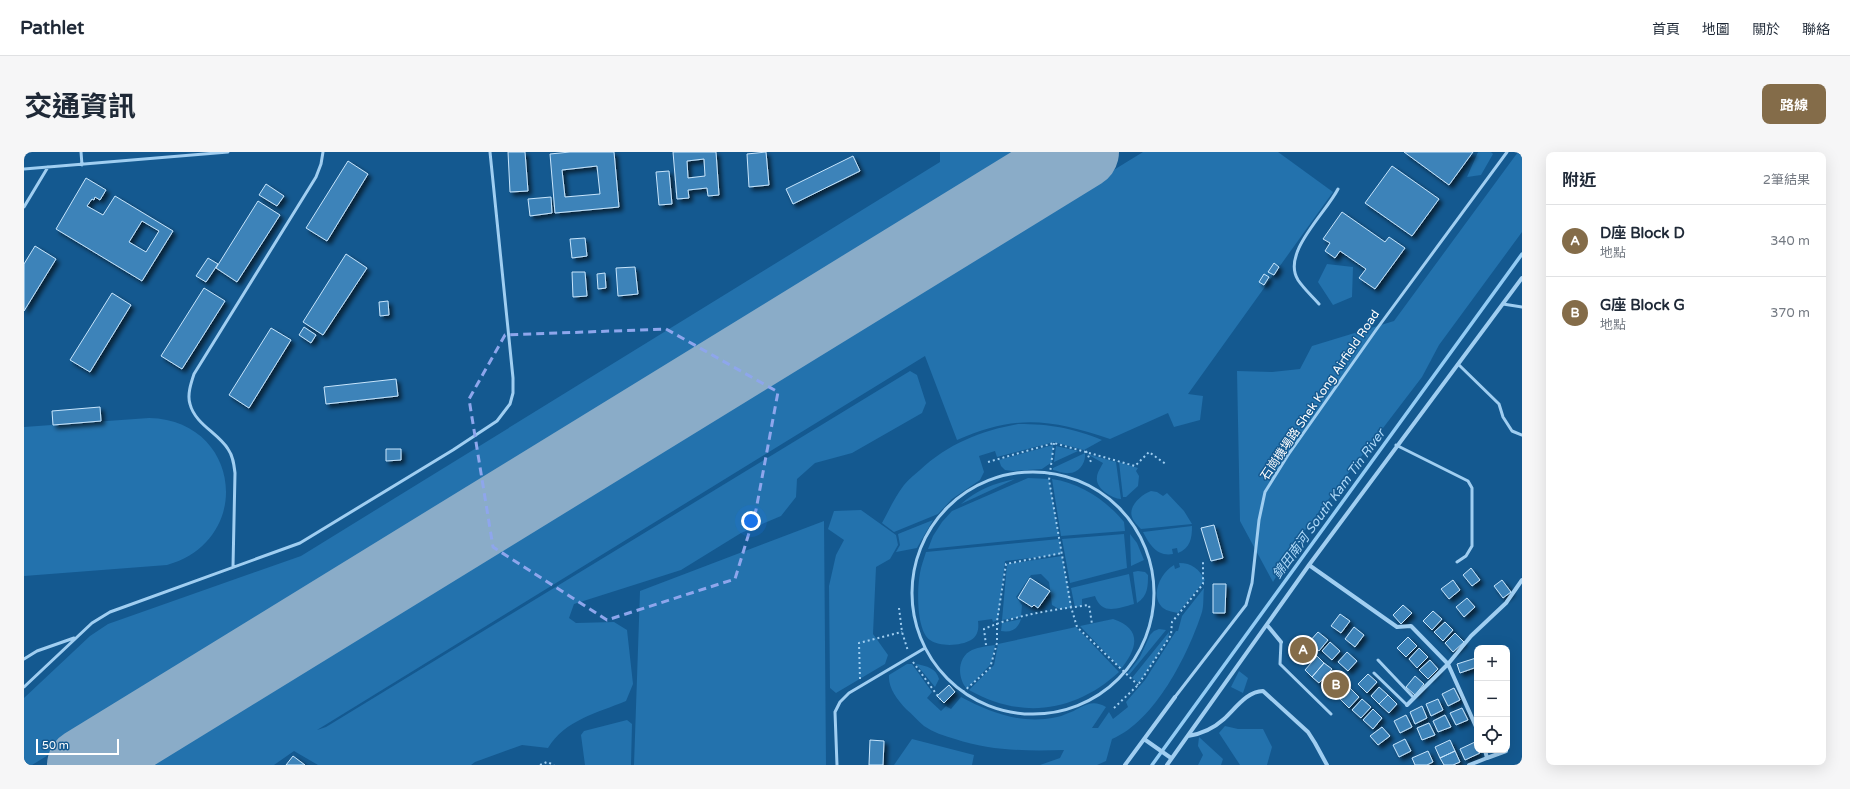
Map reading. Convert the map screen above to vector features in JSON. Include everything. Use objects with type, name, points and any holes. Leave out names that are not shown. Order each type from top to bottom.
[{"type":"street","points":[[1167,765],[1396,445],[1522,278]]},
{"type":"street","points":[[1309,565],[1397,628],[1411,626],[1448,664],[1474,722]]},
{"type":"street","points":[[1407,705],[1448,664],[1470,636],[1506,604],[1522,580]]},
{"type":"street","points":[[1266,626],[1281,642]]},
{"type":"street","points":[[1188,736],[1196,735],[1210,729],[1223,720],[1252,693],[1263,691],[1308,732],[1316,743],[1327,765]]},
{"type":"street","name":"石崗機場路 Shek Kong Airfield Road","points":[[1125,765],[1175,697]]},
{"type":"street","points":[[1144,740],[1171,758]]},
{"type":"street","points":[[1486,753],[1487,758]]},
{"type":"street","points":[[1469,765],[1501,753]]},
{"type":"lane","points":[[81,152],[82,164]]},
{"type":"lane","points":[[24,169],[228,152]]},
{"type":"lane","points":[[233,567],[235,473],[233,458],[229,449],[200,421],[192,411],[189,404],[190,386],[194,374],[316,177],[321,164],[323,152]]},
{"type":"lane","points":[[24,687],[92,623],[110,612],[300,543],[453,450],[488,427],[505,412],[510,404],[513,393],[513,378],[490,152]]},
{"type":"lane","name":"石崗機場路 Shek Kong Airfield Road","points":[[1175,697],[1246,605],[1252,583],[1259,520],[1265,492],[1288,455],[1376,330],[1507,152]]},
{"type":"lane","points":[[24,207],[48,167]]},
{"type":"lane","points":[[1319,304],[1298,280],[1294,265],[1296,253],[1300,244],[1332,201],[1338,189]]},
{"type":"lane","points":[[1503,304],[1522,307]]},
{"type":"lane","points":[[1458,364],[1500,404],[1503,418],[1512,431],[1522,435]]},
{"type":"lane","points":[[1396,445],[1468,481],[1472,488],[1472,546],[1466,556],[1457,562]]},
{"type":"lane","points":[[1021,473],[1050,474],[1078,481],[1104,495],[1115,504],[1134,526],[1147,552],[1153,581],[1152,614],[1145,638],[1139,651],[1123,673],[1111,685],[1087,701],[1074,707],[1045,714],[1016,713],[1002,710],[975,700],[962,692],[941,672],[925,648],[915,621],[913,599],[914,577],[921,549],[935,523],[944,512],[979,486],[992,480],[1021,473]]},
{"type":"lane","points":[[24,659],[37,651],[76,637]]},
{"type":"lane","points":[[1281,642],[1280,664],[1331,714]]},
{"type":"lane","points":[[837,765],[835,712],[840,702],[849,693],[925,648]]},
{"type":"lane","points":[[1378,660],[1414,698]]},
{"type":"lane","points":[[1374,673],[1407,705]]},
{"type":"path","points":[[1054,444],[1049,480],[1071,607],[1077,627],[1123,673],[1138,685]]},
{"type":"path","points":[[988,462],[1054,444],[1086,451],[1135,466],[1149,452],[1167,465]]},
{"type":"path","points":[[1086,451],[1091,462]]},
{"type":"path","points":[[962,692],[990,668],[997,643],[997,621],[1006,564],[1062,553]]},
{"type":"path","points":[[1114,708],[1138,685],[1170,635],[1172,622],[1203,584],[1203,562]]},
{"type":"path","points":[[986,645],[984,629],[994,624],[1036,612],[1089,605],[1092,624]]},
{"type":"path","points":[[861,686],[859,643],[902,632]]},
{"type":"path","points":[[540,765],[547,762],[554,765]]},
{"type":"highlighted area","points":[[666,329],[778,392],[756,510],[735,579],[607,620],[493,547],[469,399],[505,335]]},
{"type":"shaded area","points":[[940,152],[1031,152],[32,765],[24,765],[24,698],[90,636],[108,624],[301,556],[940,162]]},
{"type":"shaded area","points":[[1143,152],[1278,152],[1333,192],[1188,394],[1203,396],[1200,420],[1174,427],[1168,413],[1110,439],[1070,427],[1034,422],[1016,423],[998,426],[957,440],[925,356],[317,730],[326,727],[910,371],[917,375],[926,403],[922,413],[852,453],[815,463],[797,479],[796,497],[781,516],[741,533],[681,570],[574,604],[569,618],[576,623],[614,622],[627,630],[633,684],[626,701],[582,718],[555,738],[548,748],[522,745],[475,762],[471,765],[318,765],[294,751],[274,765],[145,765]]},
{"type":"shaded area","points":[[1478,152],[1491,152],[1493,154],[1481,175],[1467,177]]},
{"type":"shaded area","points":[[1518,152],[1522,152],[1522,232],[1439,345],[1422,377],[1299,538],[1273,582],[1240,521],[1237,371],[1272,372],[1300,369],[1312,346],[1394,321]]},
{"type":"shaded area","points":[[1327,264],[1353,267],[1352,297],[1333,305],[1318,282]]},
{"type":"shaded area","points":[[149,418],[180,424],[203,438],[218,459],[226,483],[224,508],[214,532],[195,552],[167,565],[24,576],[24,427]]},
{"type":"shaded area","points":[[1018,424],[1061,428],[1081,432],[1102,440],[1084,450],[1054,442],[997,457],[995,451],[979,456],[984,472],[980,480],[952,499],[938,514],[894,532],[882,523],[904,485],[931,461],[953,446],[965,440],[991,430]]},
{"type":"shaded area","points":[[1053,445],[1052,462],[1042,469],[1013,471],[1005,470],[1001,466],[999,460]]},
{"type":"shaded area","points":[[1056,446],[1078,451],[1054,462]]},
{"type":"shaded area","points":[[1085,453],[1083,464],[1073,473],[1053,470],[1053,468]]},
{"type":"shaded area","points":[[1087,454],[1116,462],[1121,499],[1113,497],[1101,489],[1098,485],[1097,477],[1103,463]]},
{"type":"shaded area","points":[[1119,462],[1138,468],[1136,471],[1139,476],[1138,486],[1126,497],[1123,497]]},
{"type":"shaded area","points":[[1028,478],[1049,479],[1059,536],[928,549],[933,536],[942,522],[952,511]]},
{"type":"shaded area","points":[[1015,479],[961,504],[986,488]]},
{"type":"shaded area","points":[[1052,479],[1073,484],[1101,500],[1124,522],[1125,531],[1061,536]]},
{"type":"shaded area","points":[[1151,491],[1157,492],[1163,496],[1167,493],[1184,511],[1192,524],[1141,529],[1133,519],[1131,513],[1132,509],[1140,498]]},
{"type":"shaded area","points":[[861,510],[896,535],[898,545],[890,559],[876,567],[873,634],[888,655],[885,664],[836,693],[830,688],[829,586],[836,555],[844,540],[828,529],[834,511]]},
{"type":"shaded area","points":[[933,520],[917,548],[896,552],[900,545],[898,534]]},
{"type":"shaded area","points":[[824,521],[826,765],[634,765],[640,591]]},
{"type":"shaded area","points":[[1192,526],[1192,535],[1188,546],[1178,553],[1177,548],[1172,549],[1173,554],[1162,554],[1158,552],[1148,541],[1143,532]]},
{"type":"shaded area","points":[[1124,534],[1127,568],[1070,583],[1062,539]]},
{"type":"shaded area","points":[[1130,534],[1137,543],[1144,560],[1131,566]]},
{"type":"shaded area","points":[[1059,539],[1062,554],[1005,561],[998,620],[993,622],[992,619],[978,621],[978,632],[971,640],[962,644],[945,645],[930,640],[925,635],[920,619],[918,589],[920,573],[926,552]]},
{"type":"shaded area","points":[[1062,556],[1072,608],[1059,609],[1052,605],[1049,582],[1041,574],[1031,575],[1016,597],[1022,605],[1021,617],[1002,620],[1007,564]]},
{"type":"shaded area","points":[[1179,563],[1188,564],[1195,567],[1205,580],[1178,613],[1168,611],[1163,608],[1159,603],[1157,591],[1158,585],[1165,573],[1174,565],[1175,569],[1180,567]]},
{"type":"shaded area","points":[[1133,572],[1145,572],[1148,575],[1148,579],[1145,594],[1137,603]]},
{"type":"shaded area","points":[[1129,574],[1134,604],[1111,609],[1106,608],[1098,602],[1095,596],[1082,599],[1082,605],[1075,608],[1071,588]]},
{"type":"shaded area","points":[[1204,588],[1203,609],[1196,629],[1179,666],[1168,685],[1142,718],[1128,730],[1112,739],[1106,761],[1097,765],[1040,765],[1060,758],[1064,750],[1022,750],[995,748],[968,743],[939,734],[924,726],[906,709],[896,697],[890,684],[889,675],[907,664],[912,664],[932,692],[927,698],[941,711],[946,706],[951,709],[961,697],[991,711],[1012,717],[1023,719],[1045,719],[1061,716],[1086,705],[1095,703],[1106,707],[1092,728],[1098,728],[1109,712],[1113,719],[1128,707],[1126,702],[1145,680],[1176,631],[1178,631],[1182,616]]},
{"type":"shaded area","points":[[1021,619],[1014,630],[1001,631],[1002,623]]},
{"type":"shaded area","points":[[1113,619],[1123,623],[1129,628],[1133,634],[1134,640],[1131,654],[1121,669],[1080,626]]},
{"type":"shaded area","points":[[1076,627],[1119,672],[1084,696],[1066,703],[1047,707],[1028,708],[1009,705],[989,699],[969,690],[994,665],[998,644]]},
{"type":"shaded area","points":[[1159,629],[1166,630],[1129,675],[1127,674],[1140,657],[1150,635]]},
{"type":"shaded area","points":[[1169,632],[1168,639],[1139,683],[1132,678]]},
{"type":"shaded area","points":[[995,645],[991,664],[967,689],[961,679],[960,674],[963,658],[972,650]]},
{"type":"shaded area","points":[[916,664],[927,667],[936,672],[939,679],[935,687]]},
{"type":"shaded area","points":[[1239,671],[1248,678],[1243,693],[1231,687]]},
{"type":"shaded area","points":[[627,720],[632,724],[631,765],[585,765],[581,735],[584,731]]},
{"type":"shaded area","points":[[1225,726],[1238,729],[1263,729],[1272,747],[1267,765],[1240,765],[1219,733]]},
{"type":"shaded area","points":[[1199,737],[1223,759],[1221,765],[1198,765],[1203,755],[1198,746]]},
{"type":"shaded area","points":[[912,739],[974,755],[972,765],[894,765]]},
{"type":"building","points":[[508,152],[525,152],[528,191],[510,192]]},
{"type":"building","points":[[570,152],[614,152],[619,207],[555,213],[550,154]],"holes":[[[597,166],[600,194],[565,197],[562,170]]]},
{"type":"building","points":[[673,152],[716,152],[719,195],[708,196],[707,188],[688,190],[689,198],[677,199]],"holes":[[[704,159],[705,176],[688,178],[687,161]]]},
{"type":"building","points":[[766,152],[769,185],[749,187],[747,154]]},
{"type":"building","points":[[1404,152],[1473,152],[1449,185]]},
{"type":"building","points":[[853,156],[860,171],[793,204],[786,189]]},
{"type":"building","points":[[348,161],[368,174],[327,241],[306,228]]},
{"type":"building","points":[[1392,166],[1439,199],[1412,236],[1365,203]]},
{"type":"building","points":[[669,171],[672,204],[659,205],[656,172]]},
{"type":"building","points":[[86,178],[106,190],[100,200],[95,197],[94,200],[92,199],[87,206],[103,215],[115,196],[173,231],[142,281],[56,229]]},
{"type":"building","points":[[266,184],[284,196],[277,206],[259,195]]},
{"type":"building","points":[[551,197],[552,213],[530,216],[528,199]]},
{"type":"building","points":[[258,201],[280,215],[237,282],[216,268]]},
{"type":"building","points":[[1342,212],[1385,242],[1389,237],[1405,248],[1375,289],[1359,278],[1366,269],[1340,251],[1335,258],[1325,251],[1330,243],[1323,239]]},
{"type":"building","points":[[142,221],[159,231],[146,252],[129,242]]},
{"type":"building","points":[[585,238],[587,256],[572,258],[570,239]]},
{"type":"building","points":[[35,246],[56,259],[24,311],[24,264]]},
{"type":"building","points":[[346,254],[367,268],[323,335],[303,322]]},
{"type":"building","points":[[208,258],[218,264],[206,282],[196,276]]},
{"type":"building","points":[[1274,263],[1279,267],[1274,275],[1268,272]]},
{"type":"building","points":[[635,267],[638,294],[618,296],[616,268]]},
{"type":"building","points":[[572,272],[585,272],[587,296],[573,297]]},
{"type":"building","points":[[605,273],[606,288],[598,289],[597,274]]},
{"type":"building","points":[[1264,274],[1269,277],[1264,285],[1259,282]]},
{"type":"building","points":[[204,288],[225,301],[182,369],[161,356]]},
{"type":"building","points":[[112,293],[131,305],[90,372],[70,360]]},
{"type":"building","points":[[388,301],[389,315],[380,316],[379,302]]},
{"type":"building","points":[[304,327],[316,335],[311,343],[299,335]]},
{"type":"building","points":[[271,328],[291,340],[249,408],[229,395]]},
{"type":"building","points":[[396,379],[398,396],[326,404],[324,387]]},
{"type":"building","points":[[100,407],[101,421],[53,425],[52,411]]},
{"type":"building","points":[[386,449],[401,449],[401,460],[386,461]]},
{"type":"building","points":[[1214,525],[1223,558],[1211,561],[1201,528]]},
{"type":"building","points":[[1471,568],[1480,580],[1472,586],[1463,575]]},
{"type":"building","points":[[1030,578],[1050,591],[1038,608],[1034,605],[1032,607],[1018,598]]},
{"type":"building","points":[[1453,580],[1460,590],[1449,599],[1441,589]]},
{"type":"building","points":[[1502,580],[1511,592],[1503,598],[1494,586]]},
{"type":"building","points":[[1213,584],[1226,584],[1225,613],[1213,613]]},
{"type":"building","points":[[1467,598],[1475,607],[1464,617],[1456,607]]},
{"type":"building","points":[[1403,605],[1412,613],[1401,624],[1393,615]]},
{"type":"building","points":[[1433,611],[1442,619],[1432,630],[1423,621]]},
{"type":"building","points":[[1340,614],[1350,621],[1341,633],[1331,626]]},
{"type":"building","points":[[1445,622],[1453,630],[1443,641],[1434,632]]},
{"type":"building","points":[[1354,627],[1364,635],[1355,647],[1345,639]]},
{"type":"building","points":[[1318,632],[1328,640],[1319,651],[1309,642]]},
{"type":"building","points":[[1455,633],[1464,642],[1453,652],[1445,643]]},
{"type":"building","points":[[1408,637],[1417,646],[1406,657],[1397,648]]},
{"type":"building","points":[[1300,640],[1313,653],[1307,661],[1293,648]]},
{"type":"building","points":[[1330,642],[1340,651],[1332,660],[1322,651]]},
{"type":"building","points":[[1419,648],[1428,657],[1417,668],[1409,659]]},
{"type":"building","points":[[1347,652],[1357,661],[1348,671],[1338,662]]},
{"type":"building","points":[[1317,656],[1324,663],[1312,677],[1305,670]]},
{"type":"building","points":[[1474,659],[1474,668],[1460,673],[1457,664]]},
{"type":"building","points":[[1430,660],[1438,669],[1428,679],[1419,670]]},
{"type":"building","points":[[1324,663],[1332,669],[1319,683],[1312,677]]},
{"type":"building","points":[[1368,674],[1377,682],[1367,693],[1358,684]]},
{"type":"building","points":[[1335,675],[1345,684],[1337,694],[1327,685]]},
{"type":"building","points":[[1415,676],[1424,684],[1415,695],[1406,687]]},
{"type":"building","points":[[949,685],[955,692],[944,703],[937,696]]},
{"type":"building","points":[[1379,687],[1388,695],[1379,704],[1371,696]]},
{"type":"building","points":[[1350,688],[1359,697],[1349,708],[1340,699]]},
{"type":"building","points":[[1454,688],[1460,700],[1448,706],[1442,694]]},
{"type":"building","points":[[1388,695],[1397,704],[1389,713],[1379,704]]},
{"type":"building","points":[[1362,699],[1371,707],[1361,718],[1352,710]]},
{"type":"building","points":[[1438,699],[1443,710],[1431,716],[1426,704]]},
{"type":"building","points":[[1422,706],[1427,718],[1415,724],[1410,712]]},
{"type":"building","points":[[1462,708],[1468,720],[1456,725],[1450,713]]},
{"type":"building","points":[[1373,709],[1382,718],[1373,729],[1363,720]]},
{"type":"building","points":[[1406,715],[1412,727],[1400,733],[1394,721]]},
{"type":"building","points":[[1445,715],[1451,727],[1438,732],[1433,721]]},
{"type":"building","points":[[1429,723],[1435,735],[1422,740],[1417,728]]},
{"type":"building","points":[[1382,727],[1390,736],[1378,745],[1370,736]]},
{"type":"building","points":[[1405,739],[1411,751],[1399,757],[1393,745]]},
{"type":"building","points":[[870,740],[884,741],[883,765],[869,765]]},
{"type":"building","points":[[1450,740],[1455,751],[1440,758],[1435,747]]},
{"type":"building","points":[[1474,742],[1474,753],[1480,753],[1465,760],[1460,749]]},
{"type":"building","points":[[1428,751],[1433,762],[1427,765],[1415,765],[1412,758]]},
{"type":"building","points":[[1455,751],[1460,762],[1453,765],[1444,765],[1440,758]]},
{"type":"building","points":[[293,756],[305,765],[286,765]]},
{"type":"waterway","name":"錦田南河 South Kam Tin River","points":[[1152,765],[1522,254]]},
{"type":"runway","points":[[84,765],[1082,152]]},
{"type":"place","name":"D座 Block D","points":[[1303,650]]},
{"type":"place","name":"G座 Block G","points":[[1336,685]]}]
